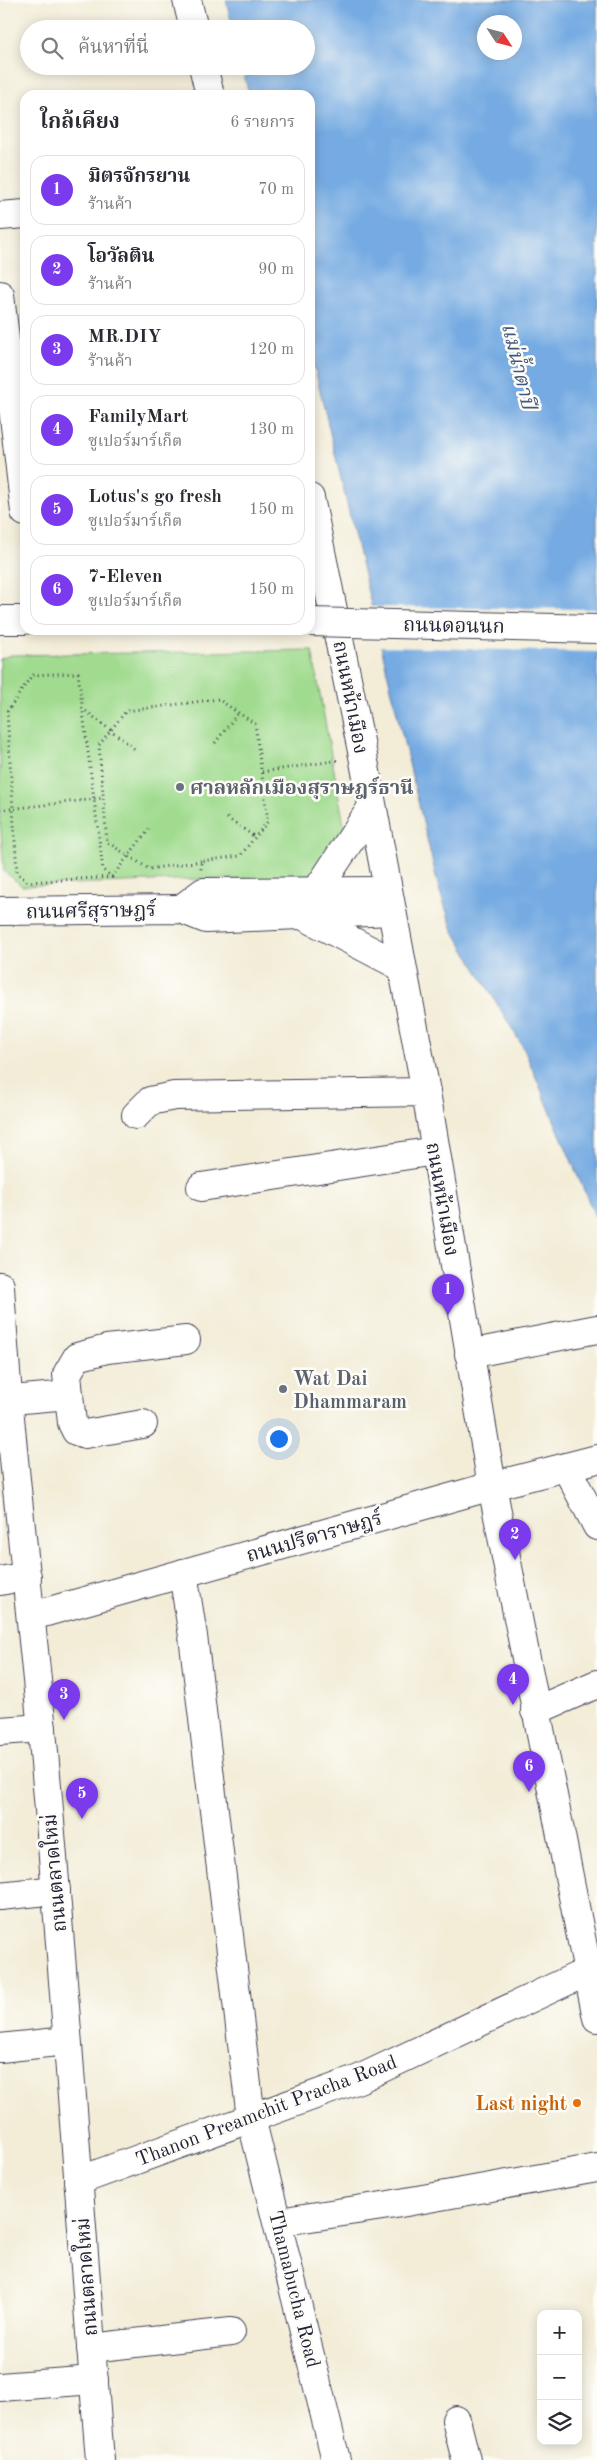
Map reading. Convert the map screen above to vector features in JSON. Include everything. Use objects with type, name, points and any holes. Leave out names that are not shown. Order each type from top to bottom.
[{"type":"street","points":[[187,0],[192,20]]},
{"type":"street","points":[[205,75],[209,90]]},
{"type":"street","points":[[0,216],[20,214]]},
{"type":"street","points":[[0,295],[12,377],[20,460]]},
{"type":"street","name":"ถนนหน้าเมือง","points":[[315,522],[363,756],[426,1092],[434,1151],[492,1486],[536,1711],[592,1970],[597,2018]]},
{"type":"street","points":[[0,620],[20,620]]},
{"type":"street","name":"ถนนดอนนก","points":[[315,622],[597,629]]},
{"type":"street","points":[[316,892],[372,807]]},
{"type":"street","points":[[203,892],[316,892],[390,901]]},
{"type":"street","name":"ถนนศรีสุราษฎร์","points":[[181,909],[203,892]]},
{"type":"street","name":"ถนนศรีสุราษฎร์","points":[[0,911],[181,909],[206,919],[302,915],[390,901]]},
{"type":"street","name":"ถนนศรีสุราษฎร์","points":[[302,915],[402,967]]},
{"type":"street","points":[[136,1115],[150,1101],[174,1096],[426,1092]]},
{"type":"street","points":[[201,1187],[434,1151]]},
{"type":"street","name":"ถนนตลาดใหม่","points":[[0,1286],[4,1401],[32,1616],[56,1890],[100,2460]]},
{"type":"street","points":[[469,1354],[597,1329]]},
{"type":"street","points":[[143,1424],[84,1434],[76,1431],[72,1423],[67,1374],[77,1357],[107,1349],[186,1340]]},
{"type":"street","points":[[4,1401],[69,1395]]},
{"type":"street","name":"ถนนปรีดาราษฎร์","points":[[32,1616],[492,1486],[597,1459]]},
{"type":"street","points":[[566,1468],[597,1526]]},
{"type":"street","name":"Thamabucha Road","points":[[183,1573],[195,1646],[251,2118],[336,2460]]},
{"type":"street","points":[[0,1581],[27,1576]]},
{"type":"street","points":[[536,1711],[597,1684]]},
{"type":"street","points":[[0,1731],[42,1728]]},
{"type":"street","points":[[0,1896],[56,1890]]},
{"type":"street","name":"Thanon Preamchit Pracha Road","points":[[78,2181],[359,2078],[592,1970]]},
{"type":"street","points":[[0,2048],[68,2041]]},
{"type":"street","points":[[278,2222],[388,2206],[597,2168]]},
{"type":"street","points":[[91,2348],[230,2332]]},
{"type":"street","points":[[0,2387],[94,2380]]},
{"type":"street","points":[[456,2420],[466,2460]]},
{"type":"path","points":[[112,877],[103,870],[78,673],[32,675],[7,712],[17,873],[28,882],[112,877],[149,829]]},
{"type":"path","points":[[218,699],[238,713],[255,724],[268,821],[240,856],[149,869],[107,842],[99,745],[126,711],[218,699]]},
{"type":"path","points":[[81,708],[136,750]]},
{"type":"path","points":[[215,743],[238,713]]},
{"type":"path","points":[[262,772],[363,756]]},
{"type":"path","points":[[0,810],[104,798]]},
{"type":"path","points":[[228,818],[255,837]]},
{"type":"path","points":[[201,861],[203,892]]},
{"type":"green space","points":[[312,650],[346,836],[316,880],[202,879],[22,886],[4,871],[0,820],[0,659],[11,655]]},
{"type":"water","name":"แม่น้ำตาปี","points":[[226,0],[597,0],[597,1221],[523,1047],[453,930],[439,889],[315,370],[315,90],[248,90],[244,75],[315,75],[315,20],[231,20]]},
{"type":"pier","points":[[369,607],[597,609],[597,652],[379,647]]},
{"type":"place","name":"ศาลหลักเมืองสุราษฎร์ธานี","points":[[180,787]]},
{"type":"place","name":"มิตรจักรยาน","points":[[448,1315]]},
{"type":"place","name":"Wat Dai Dhammaram","points":[[283,1389]]},
{"type":"place","name":"โอวัลติน","points":[[515,1560]]},
{"type":"place","name":"FamilyMart","points":[[513,1705]]},
{"type":"place","name":"MR.DIY","points":[[64,1720]]},
{"type":"place","name":"7-Eleven","points":[[529,1792]]},
{"type":"place","name":"Lotus's go fresh","points":[[82,1819]]},
{"type":"place","name":"Last night","points":[[577,2103]]}]
